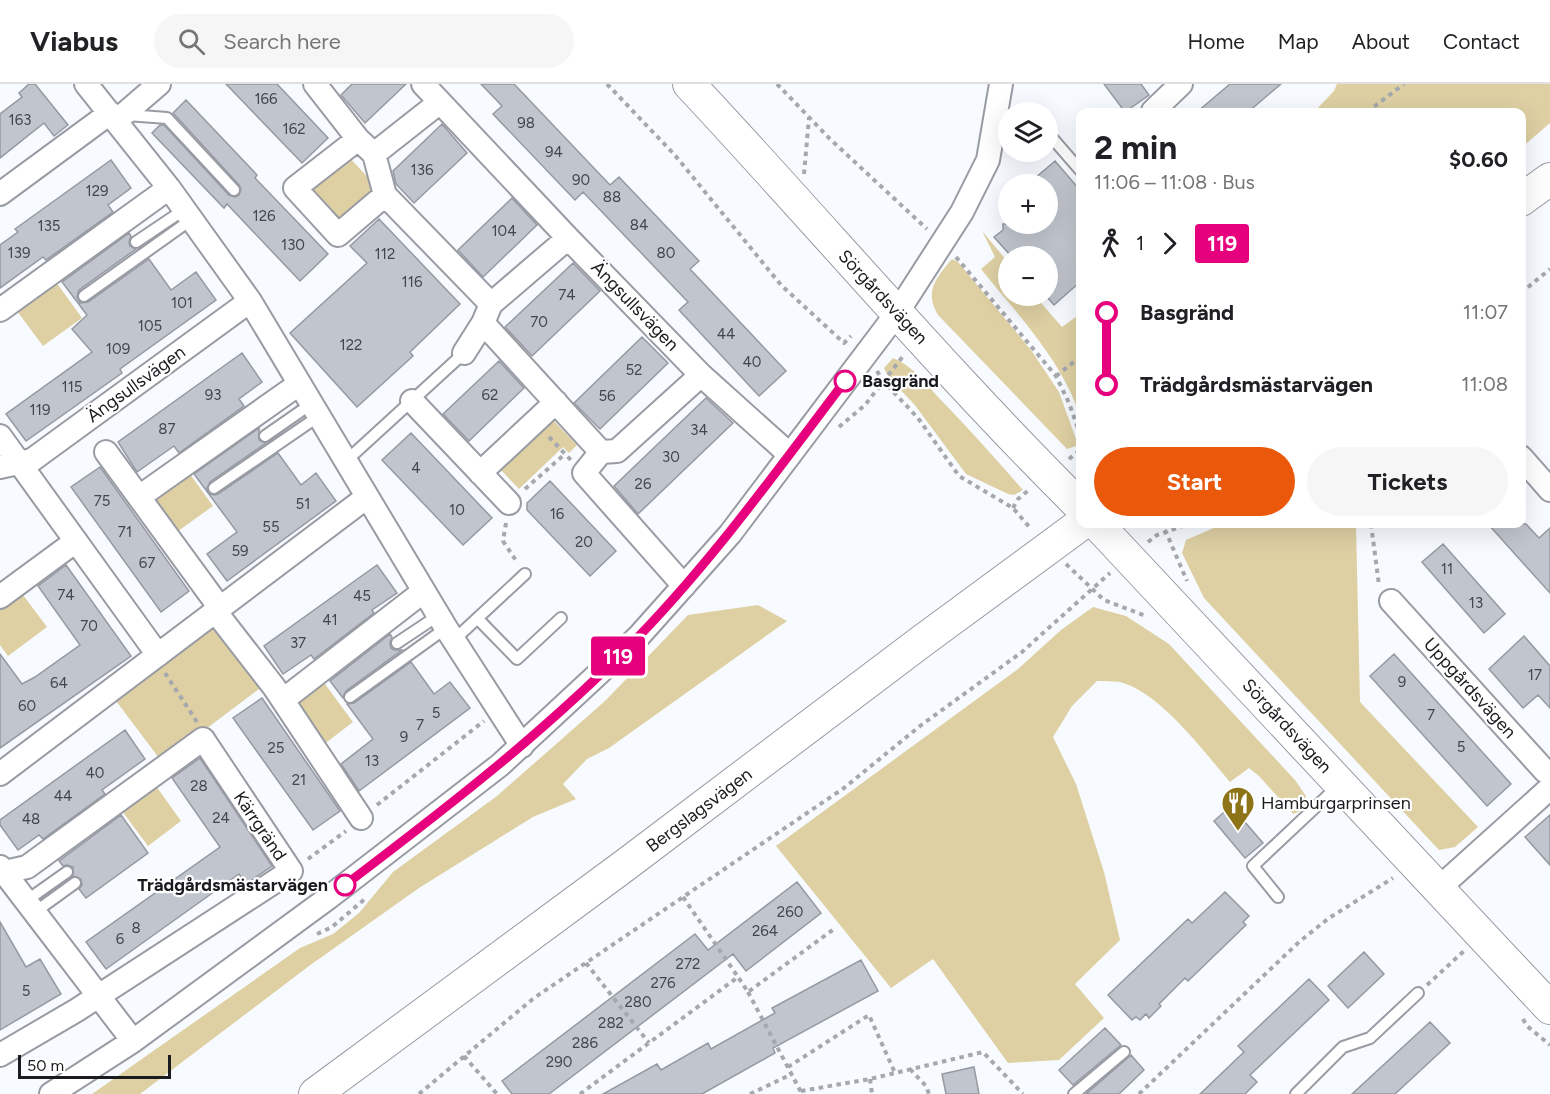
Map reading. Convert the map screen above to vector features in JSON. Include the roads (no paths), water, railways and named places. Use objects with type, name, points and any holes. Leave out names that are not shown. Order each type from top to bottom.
[{"type":"street","points":[[86,84],[117,116],[250,301],[446,628],[522,746]]},
{"type":"street","points":[[0,194],[117,116],[159,84]]},
{"type":"street","points":[[315,84],[366,147],[385,195],[487,314],[556,402],[601,452]]},
{"type":"street","name":"Ängsullsvägen","points":[[423,84],[701,375],[790,455]]},
{"type":"street","name":"Sörgårdsvägen","points":[[689,84],[897,313],[1076,502]]},
{"type":"street","points":[[1001,84],[1002,102]]},
{"type":"street","points":[[1156,108],[1181,84]]},
{"type":"street","points":[[385,195],[338,235],[296,188],[440,102]]},
{"type":"street","points":[[51,1094],[133,1041],[328,898],[522,746],[639,636],[730,534],[897,313],[968,202],[988,160],[998,128]]},
{"type":"street","points":[[1526,196],[1550,179]]},
{"type":"street","points":[[0,310],[169,188]]},
{"type":"street","points":[[464,353],[487,314],[568,238]]},
{"type":"street","name":"Ängsullsvägen","points":[[10,466],[32,460],[250,301]]},
{"type":"street","points":[[684,586],[584,473],[601,452],[617,451],[701,375]]},
{"type":"street","points":[[139,497],[299,384]]},
{"type":"street","points":[[412,401],[509,503]]},
{"type":"street","points":[[480,473],[556,402]]},
{"type":"street","points":[[0,435],[10,466],[76,542],[158,655]]},
{"type":"street","points":[[106,452],[283,700],[361,818]]},
{"type":"street","points":[[1526,463],[1550,490]]},
{"type":"street","points":[[0,774],[367,497]]},
{"type":"street","name":"Bergslagsvägen","points":[[315,1094],[1077,528]]},
{"type":"street","name":"Sörgårdsvägen","points":[[1101,528],[1550,1008]]},
{"type":"street","points":[[0,597],[76,542]]},
{"type":"street","points":[[283,700],[424,591]]},
{"type":"street","name":"Uppgårdsvägen","points":[[1391,601],[1545,771],[1550,773]]},
{"type":"street","name":"Kärrgränd","points":[[0,1055],[98,996],[291,871],[203,739],[27,867],[1,870]]},
{"type":"street","points":[[1438,889],[1550,788]]},
{"type":"street","points":[[1,870],[133,1041]]},
{"type":"lane","points":[[117,116],[167,118],[234,190]]},
{"type":"lane","points":[[1058,145],[1076,165]]},
{"type":"lane","points":[[136,242],[188,214]]},
{"type":"lane","points":[[84,296],[144,252],[188,214]]},
{"type":"lane","points":[[346,461],[464,353]]},
{"type":"lane","points":[[265,436],[315,410]]},
{"type":"lane","points":[[214,488],[273,447],[315,410]]},
{"type":"lane","points":[[397,644],[478,619],[525,574]]},
{"type":"lane","points":[[478,619],[517,659],[561,618]]},
{"type":"lane","points":[[350,697],[446,628]]},
{"type":"lane","points":[[1278,897],[1253,866],[1340,783]]},
{"type":"lane","points":[[30,907],[67,872]]},
{"type":"lane","points":[[30,907],[75,883]]},
{"type":"lane","points":[[1296,1094],[1343,1047],[1370,1038],[1418,993]]},
{"type":"lane","points":[[1074,1094],[1124,1052]]},
{"type":"place","name":"Basgränd","points":[[845,381]]},
{"type":"place","name":"Hamburgarprinsen","points":[[1238,832]]},
{"type":"place","name":"Trädgårdsmästarvägen","points":[[345,885]]}]
